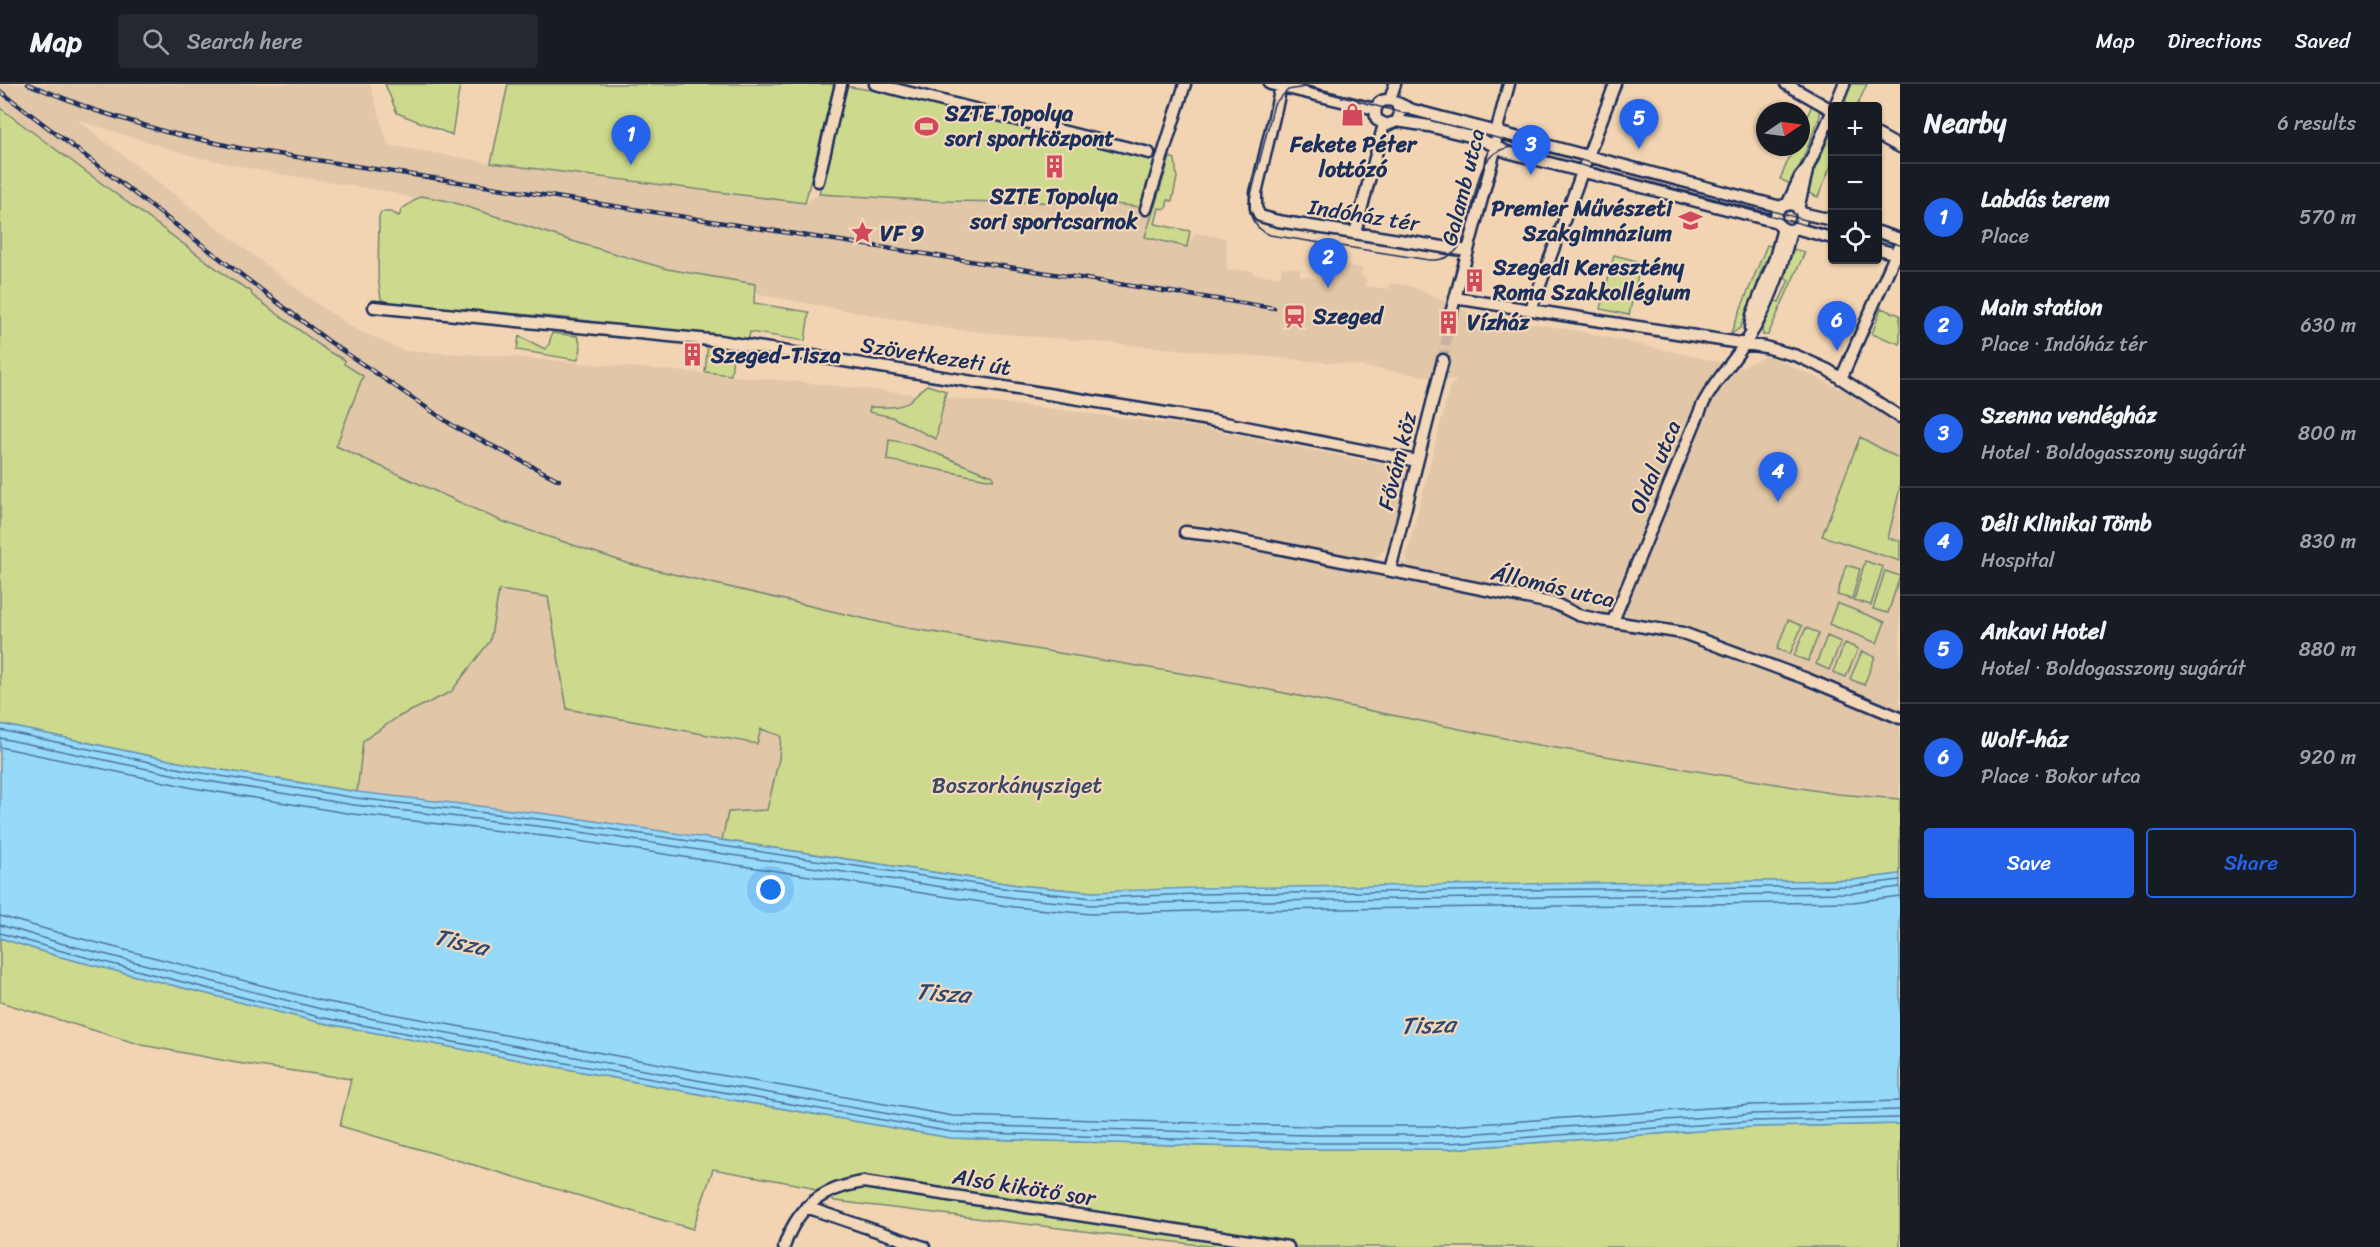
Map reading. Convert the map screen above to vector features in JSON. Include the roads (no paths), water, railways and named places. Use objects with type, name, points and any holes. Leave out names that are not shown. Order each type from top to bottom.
[{"type":"street","points":[[818,181],[841,84]]},
{"type":"street","points":[[875,84],[1149,153]]},
{"type":"street","points":[[926,95],[930,84]]},
{"type":"street","points":[[1146,209],[1185,84]]},
{"type":"street","points":[[1395,84],[1394,102],[1400,114],[1390,125],[1384,124],[1377,120],[1375,109],[1380,102],[1394,102],[1588,158],[1828,219]]},
{"type":"street","name":"Galamb utca","points":[[1455,298],[1495,148],[1496,132],[1509,84]]},
{"type":"street","points":[[1531,309],[1615,84]]},
{"type":"street","points":[[1786,84],[1828,106]]},
{"type":"street","points":[[1836,102],[1844,84]]},
{"type":"street","points":[[1276,86],[1375,109]]},
{"type":"street","name":"Indóház tér","points":[[1276,86],[1256,193],[1257,212],[1264,218],[1278,221],[1468,251]]},
{"type":"street","points":[[1396,121],[1430,126],[1478,138],[1495,148],[1828,237]]},
{"type":"street","points":[[1792,208],[1828,121]]},
{"type":"street","points":[[1354,233],[1384,124]]},
{"type":"street","points":[[1882,137],[1900,147]]},
{"type":"street","points":[[1787,227],[1801,221],[1792,208]]},
{"type":"street","points":[[1787,227],[1777,212],[1792,208]]},
{"type":"street","name":"Oldal utca","points":[[1613,621],[1709,391],[1732,362],[1756,324],[1781,266],[1787,227]]},
{"type":"street","name":"Oldal utca","points":[[1747,340],[1752,315],[1787,227]]},
{"type":"street","points":[[1882,233],[1900,239]]},
{"type":"street","points":[[1841,379],[1899,251],[1882,249]]},
{"type":"street","points":[[1450,317],[1455,298],[1726,340],[1747,340],[1797,356],[1828,370],[1900,417]]},
{"type":"street","name":"Szövetkezeti út","points":[[374,307],[720,341],[1215,421],[1417,461]]},
{"type":"street","points":[[1756,324],[1758,336],[1765,347]]},
{"type":"street","points":[[1726,340],[1731,350],[1732,362]]},
{"type":"street","name":"Fővám köz","points":[[1390,570],[1443,360]]},
{"type":"street","name":"Állomás utca","points":[[1185,532],[1212,535],[1390,570],[1556,604],[1578,615],[1683,633],[1808,680],[1900,718]]},
{"type":"street","name":"Alsó kikötő sor","points":[[784,1247],[790,1228],[806,1207],[830,1191],[844,1185],[863,1182],[1288,1247]]},
{"type":"street","points":[[806,1207],[900,1243],[924,1247]]},
{"type":"street","points":[[1202,1247],[1204,1234]]},
{"type":"water","name":"Tisza","points":[[0,724],[197,766],[357,792],[555,815],[1017,885],[1092,892],[1194,888],[1853,880],[1900,874],[1900,1124],[1753,1127],[1449,1149],[1305,1149],[951,1138],[710,1096],[318,1022],[57,956],[0,938]]},
{"type":"tunnel","points":[[1443,360],[1450,317]]},
{"type":"tram line","points":[[1828,226],[1305,87],[1288,90],[1274,104],[1249,203],[1254,222],[1270,235],[1429,260],[1448,256],[1461,245],[1468,227],[1476,186],[1483,167],[1495,153],[1513,147],[1828,231]]},
{"type":"tram line","points":[[1882,240],[1900,245]]},
{"type":"railway","points":[[28,84],[94,110],[166,132],[239,148],[1274,308]]},
{"type":"railway","points":[[0,91],[327,340],[455,427],[559,480]]},
{"type":"place","name":"Fekete Péter lottózó","points":[[1353,115]]},
{"type":"place","name":"SZTE Topolya sori sportközpont","points":[[927,126]]},
{"type":"place","name":"Ankavi Hotel","points":[[1639,149]]},
{"type":"place","name":"Labdás terem","points":[[631,165]]},
{"type":"place","name":"SZTE Topolya sori sportcsarnok","points":[[1054,167]]},
{"type":"place","name":"Szenna vendégház","points":[[1531,175]]},
{"type":"place","name":"Premier Művészeti Szakgimnázium","points":[[1690,221]]},
{"type":"place","name":"VF 9","points":[[862,233]]},
{"type":"place","name":"Szegedi Keresztény Roma Szakkollégium","points":[[1475,280]]},
{"type":"place","name":"Main station","points":[[1328,288]]},
{"type":"place","name":"Szeged","points":[[1295,316]]},
{"type":"place","name":"Vízház","points":[[1449,322]]},
{"type":"place","name":"Wolf-ház","points":[[1837,351]]},
{"type":"place","name":"Szeged-Tisza","points":[[693,355]]},
{"type":"place","name":"Déli Klinikai Tömb","points":[[1778,502]]},
{"type":"park label","name":"Boszorkánysziget","points":[[1017,785]]}]
